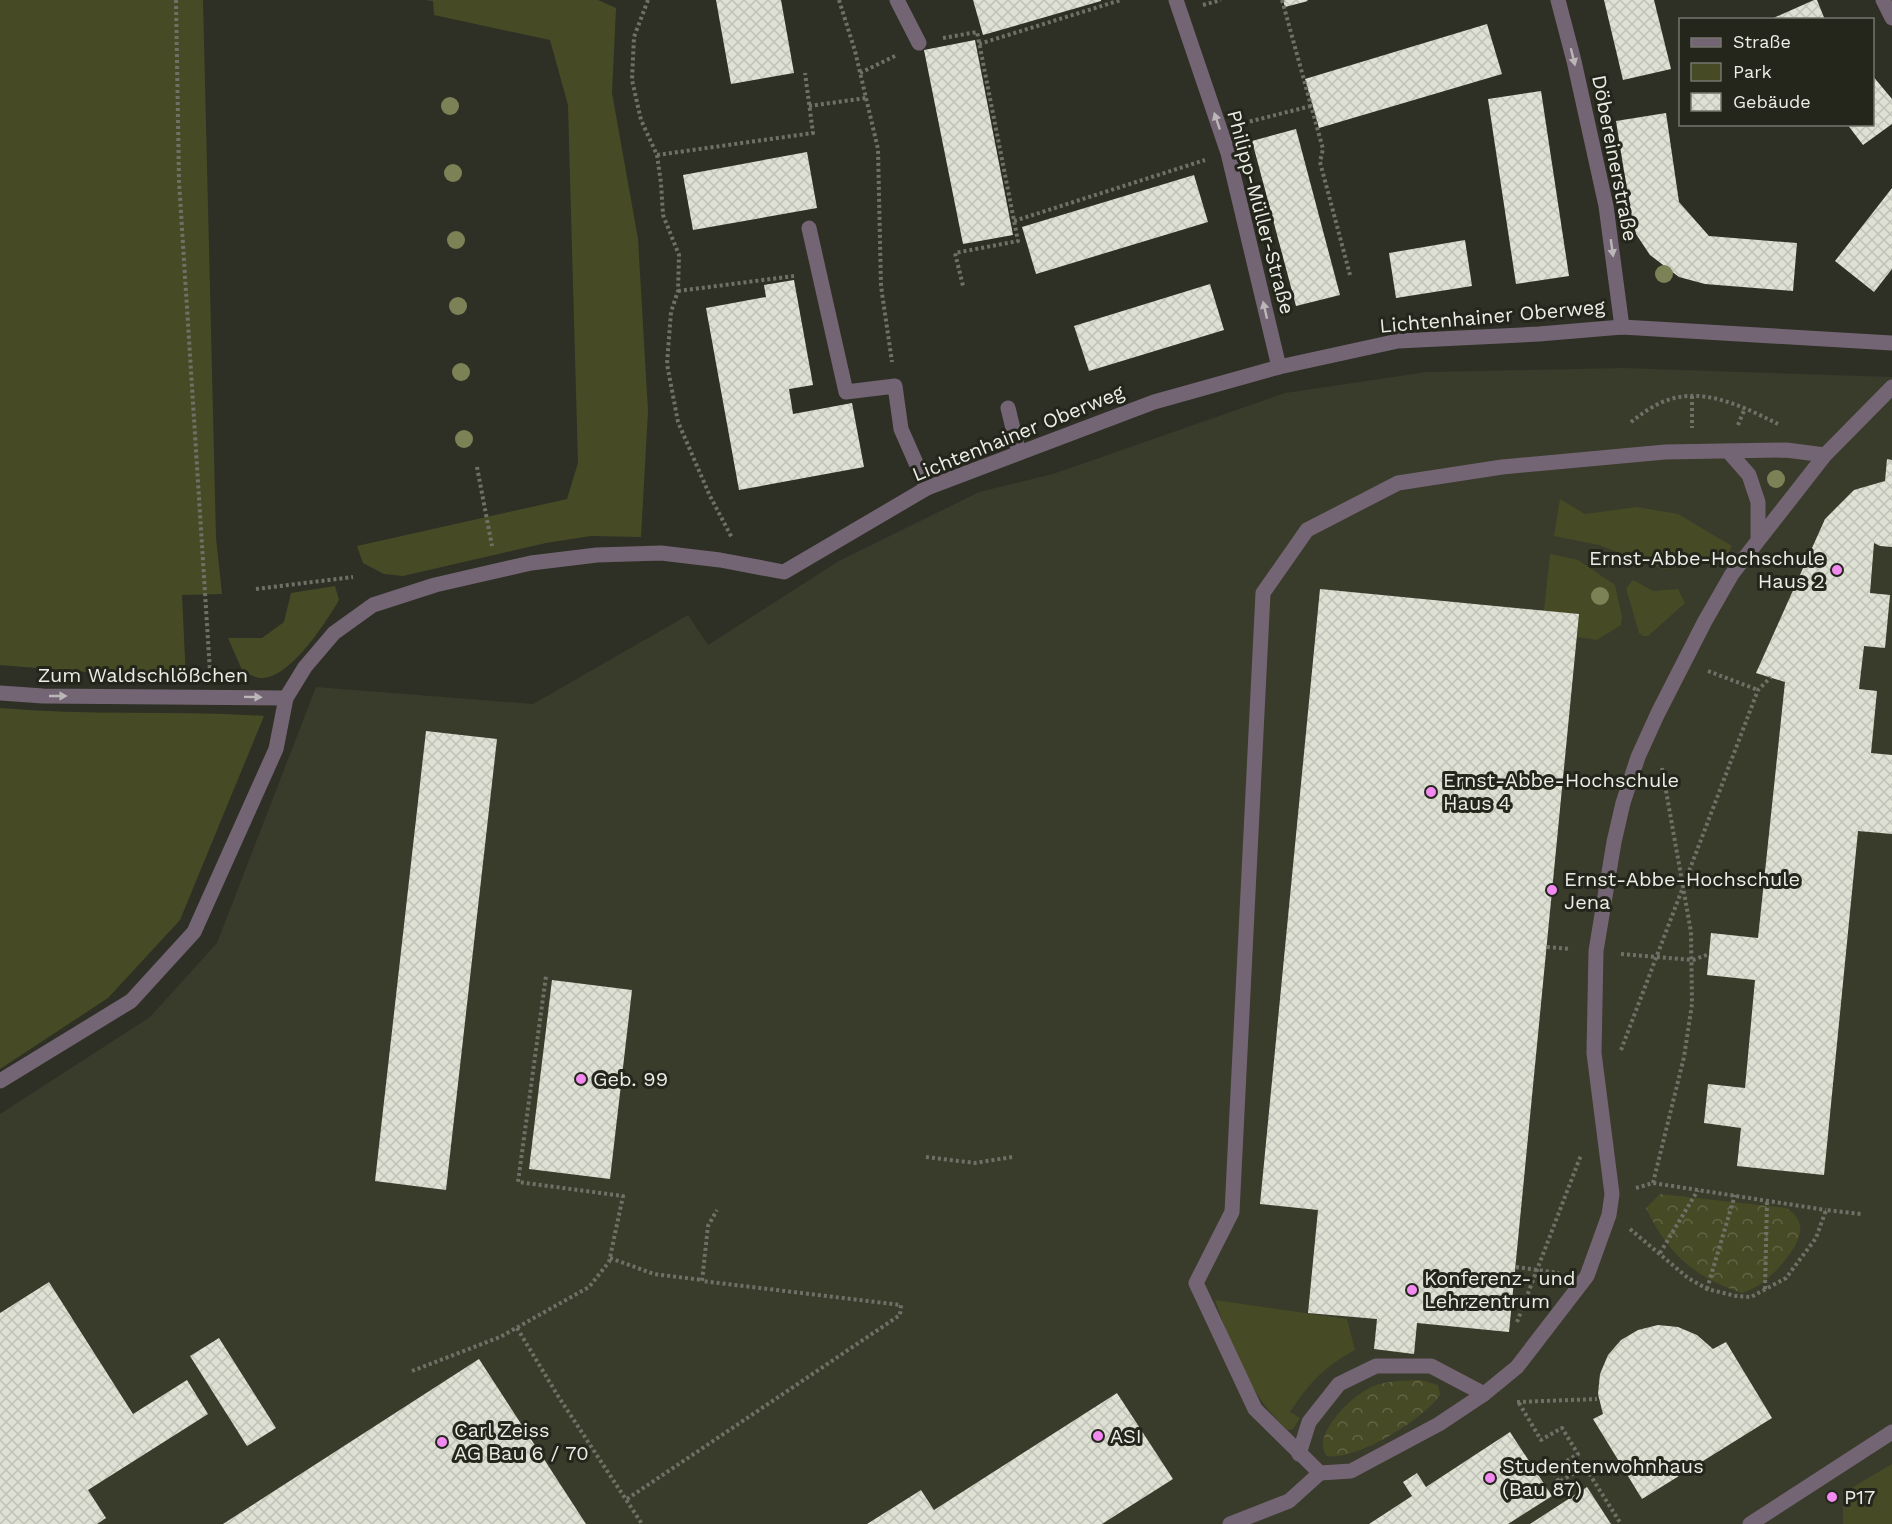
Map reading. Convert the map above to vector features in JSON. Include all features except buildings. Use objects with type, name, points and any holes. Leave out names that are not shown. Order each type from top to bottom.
[{"type":"street","points":[[897,0],[919,43]]},
{"type":"street","name":"Philipp-Müller-Straße","points":[[1176,0],[1228,153],[1279,367]]},
{"type":"street","name":"Döbereinerstraße","points":[[1558,0],[1606,206],[1622,327]]},
{"type":"street","points":[[1883,0],[1892,18]]},
{"type":"street","points":[[809,228],[846,392],[895,386],[901,429],[927,488]]},
{"type":"street","name":"Lichtenhainer Oberweg","points":[[0,1080],[131,1001],[194,932],[276,749],[286,698],[305,667],[334,633],[373,605],[435,585],[531,563],[597,555],[661,553],[784,572],[927,488],[1154,402],[1279,367],[1398,341],[1539,334],[1622,327],[1892,343]]},
{"type":"street","points":[[1230,1524],[1288,1501],[1320,1473],[1351,1471],[1439,1424],[1485,1394],[1517,1367],[1587,1276],[1609,1215],[1612,1194],[1594,1053],[1596,951],[1608,872],[1623,803],[1638,757],[1684,662],[1732,574],[1825,455],[1892,387]]},
{"type":"street","points":[[1008,408],[1019,453]]},
{"type":"street","points":[[1320,1473],[1255,1409],[1196,1283],[1232,1212],[1263,593],[1307,530],[1398,483],[1513,466],[1665,452],[1786,450],[1825,455]]},
{"type":"street","points":[[1728,451],[1749,475],[1758,502],[1758,539]]},
{"type":"street","name":"Zum Waldschlößchen","points":[[0,693],[43,696],[286,698]]},
{"type":"street","points":[[1299,1454],[1309,1422],[1340,1384],[1376,1366],[1431,1366],[1485,1394]]},
{"type":"street","points":[[1750,1524],[1892,1432]]},
{"type":"path","points":[[176,0],[179,181],[211,696]]},
{"type":"path","points":[[648,0],[634,37],[632,80],[640,120],[657,154],[663,215],[679,255],[678,291],[671,312],[667,364],[678,422],[710,496],[746,565]]},
{"type":"path","points":[[839,0],[878,149],[881,286],[895,386]]},
{"type":"path","points":[[979,44],[1121,0]]},
{"type":"path","points":[[1282,0],[1323,149],[1320,162],[1350,275]]},
{"type":"path","points":[[860,74],[919,43],[977,32],[1018,241],[955,253],[963,286]]},
{"type":"path","points":[[657,154],[813,133],[805,73]]},
{"type":"path","points":[[809,106],[866,98]]},
{"type":"path","points":[[1220,129],[1311,106]]},
{"type":"path","points":[[1014,221],[1228,153]]},
{"type":"path","points":[[678,291],[819,273]]},
{"type":"path","points":[[1631,422],[1651,408],[1671,399],[1692,396],[1726,402],[1788,429]]},
{"type":"path","points":[[477,467],[494,554]]},
{"type":"path","points":[[256,589],[353,577]]},
{"type":"path","points":[[1684,662],[1758,690]]},
{"type":"path","points":[[1620,1051],[1758,690],[1771,677]]},
{"type":"path","points":[[1662,764],[1684,886],[1693,960],[1692,1004],[1684,1057],[1653,1183],[1861,1214]]},
{"type":"path","points":[[1547,947],[1693,960],[1709,954]]},
{"type":"path","points":[[412,1371],[500,1337],[589,1287],[610,1258],[623,1196],[518,1182],[546,976]]},
{"type":"path","points":[[1517,1323],[1584,1148]]},
{"type":"path","points":[[926,1156],[975,1163],[1012,1157]]},
{"type":"path","points":[[1660,1253],[1698,1190]]},
{"type":"path","points":[[1707,1289],[1735,1195]]},
{"type":"path","points":[[1765,1289],[1767,1201]]},
{"type":"path","points":[[702,1281],[708,1226],[717,1210]]},
{"type":"path","points":[[1609,1215],[1660,1253],[1688,1278],[1707,1289],[1751,1297],[1786,1278],[1816,1238],[1826,1210]]},
{"type":"path","points":[[610,1258],[654,1274],[901,1305],[900,1315],[627,1499]]},
{"type":"path","points":[[1516,1267],[1587,1276]]},
{"type":"path","points":[[517,1328],[558,1396],[642,1524]]},
{"type":"path","points":[[1485,1394],[1519,1403],[1597,1399]]},
{"type":"path","points":[[1519,1403],[1540,1440],[1562,1428],[1578,1454],[1552,1470],[1559,1482],[1585,1467],[1621,1524]]},
{"type":"shaded area","points":[[1624,368],[1892,377],[1892,1524],[0,1524],[0,1114],[150,1017],[217,943],[316,687],[533,704],[688,615],[708,645],[839,561],[979,492],[1053,474],[1285,393],[1427,372]]},
{"type":"green space","points":[[0,0],[203,0],[216,538],[222,594],[182,595],[186,680],[0,665]]},
{"type":"green space","points":[[425,0],[598,0],[616,8],[612,93],[638,239],[648,411],[641,537],[591,536],[546,543],[403,576],[384,574],[363,563],[357,546],[567,499],[578,463],[568,105],[550,40],[434,15],[433,1]]},
{"type":"green space","points":[[1560,499],[1585,514],[1637,507],[1678,514],[1732,546],[1724,561],[1664,569],[1599,545],[1554,536]]},
{"type":"green space","points":[[1550,554],[1578,560],[1615,585],[1622,617],[1621,625],[1597,640],[1577,637],[1579,614],[1544,611]]},
{"type":"green space","points":[[1633,580],[1653,591],[1678,589],[1685,603],[1648,636],[1639,633],[1626,588]]},
{"type":"green space","points":[[335,586],[339,600],[316,635],[294,660],[271,676],[259,678],[242,670],[228,638],[262,638],[284,622],[291,593]]},
{"type":"green space","points":[[0,708],[66,712],[264,716],[180,920],[108,998],[0,1069]]},
{"type":"green space","points":[[1660,1194],[1786,1208],[1798,1220],[1800,1233],[1792,1250],[1779,1267],[1759,1285],[1742,1293],[1725,1287],[1696,1271],[1673,1251],[1646,1208]]},
{"type":"green space","points":[[1215,1300],[1347,1319],[1355,1350],[1326,1369],[1304,1392],[1290,1412],[1300,1418],[1293,1429],[1288,1430],[1274,1417],[1252,1386],[1235,1353]]},
{"type":"green space","points":[[1420,1380],[1438,1385],[1440,1395],[1420,1415],[1371,1445],[1340,1456],[1327,1456],[1323,1447],[1329,1426],[1356,1397],[1380,1384]]},
{"type":"green space","points":[[1892,1464],[1892,1524],[1843,1524],[1843,1504],[1848,1490]]},
{"type":"place","name":"Ernst-Abbe-Hochschule Haus 2","points":[[1837,570]]},
{"type":"place","name":"Ernst-Abbe-Hochschule Haus 4","points":[[1431,792]]},
{"type":"place","name":"Ernst-Abbe-Hochschule Jena","points":[[1552,890]]},
{"type":"place","name":"Geb. 99","points":[[581,1079]]},
{"type":"place","name":"Konferenz- und Lehrzentrum","points":[[1412,1290]]},
{"type":"place","name":"ASI","points":[[1098,1436]]},
{"type":"place","name":"Carl Zeiss AG Bau 6 / 70","points":[[442,1442]]},
{"type":"place","name":"Studentenwohnhaus (Bau 87)","points":[[1490,1478]]},
{"type":"place","name":"P17","points":[[1832,1497]]}]
